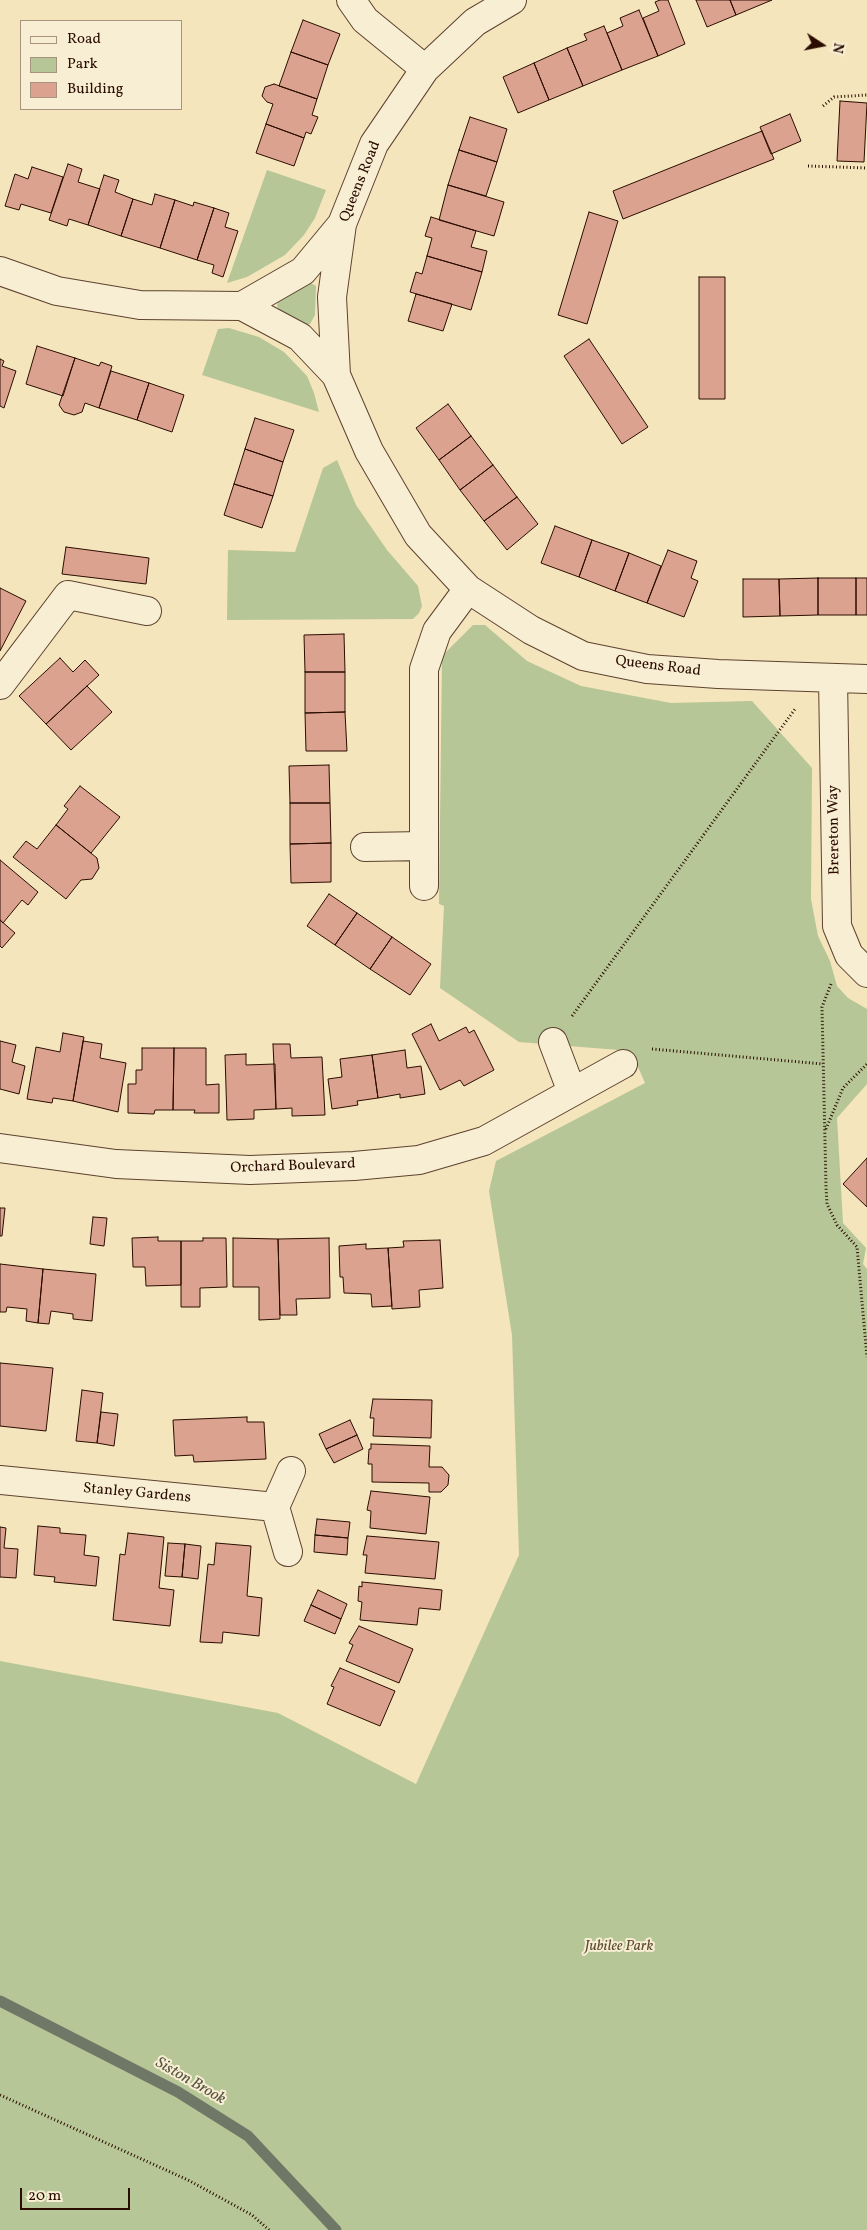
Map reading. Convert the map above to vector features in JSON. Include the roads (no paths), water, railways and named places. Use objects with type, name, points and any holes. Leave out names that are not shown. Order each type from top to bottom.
[{"type":"street","points":[[351,0],[365,20],[425,69]]},
{"type":"street","name":"Queens Road","points":[[512,0],[475,22],[425,69],[374,144],[342,224],[332,296],[336,374],[369,451],[418,535],[468,589],[531,630],[583,656],[647,669],[718,674],[867,679]]},
{"type":"street","points":[[242,306],[303,271],[342,224]]},
{"type":"street","points":[[0,271],[57,291],[140,305],[242,306],[300,337],[336,374]]},
{"type":"street","points":[[424,886],[424,669],[437,631],[468,589]]},
{"type":"street","points":[[0,685],[68,595],[147,611]]},
{"type":"street","name":"Brereton Way","points":[[826,677],[837,926],[858,964]]},
{"type":"street","points":[[365,847],[424,846]]},
{"type":"street","points":[[553,1042],[572,1092]]},
{"type":"street","name":"Orchard Boulevard","points":[[0,1148],[116,1164],[250,1170],[354,1166],[419,1160],[484,1141],[622,1064]]},
{"type":"street","points":[[288,1552],[274,1507],[291,1471]]},
{"type":"street","name":"Stanley Gardens","points":[[0,1480],[274,1507]]},
{"type":"waterway","name":"Siston Brook","points":[[0,2001],[178,2092],[248,2136],[336,2230]]},
{"type":"park label","name":"Jubilee Park","points":[[619,1947]]}]
